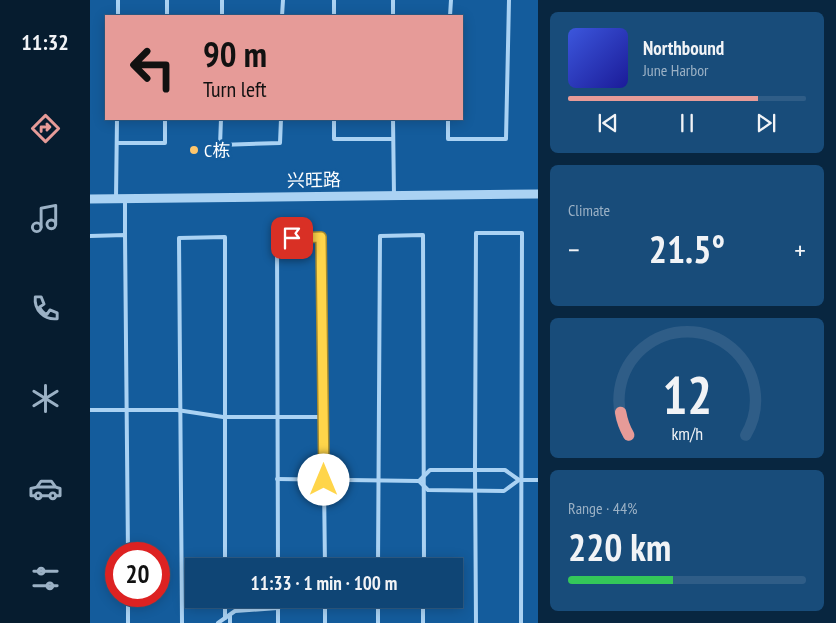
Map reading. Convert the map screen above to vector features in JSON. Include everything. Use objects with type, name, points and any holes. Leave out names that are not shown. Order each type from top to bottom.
[{"type":"street","name":"兴旺路","points":[[90,198],[538,194]]},
{"type":"lane","points":[[118,0],[118,15]]},
{"type":"lane","points":[[167,0],[167,15]]},
{"type":"lane","points":[[222,0],[222,15]]},
{"type":"lane","points":[[282,15],[283,0]]},
{"type":"lane","points":[[334,0],[334,15]]},
{"type":"lane","points":[[393,0],[393,15]]},
{"type":"lane","points":[[450,0],[450,15]]},
{"type":"lane","points":[[448,120],[448,139],[506,139],[509,0]]},
{"type":"lane","points":[[117,120],[117,144],[125,235],[128,542]]},
{"type":"lane","points":[[117,144],[165,143],[165,120]]},
{"type":"lane","points":[[221,120],[220,144],[280,143],[280,120]]},
{"type":"lane","points":[[334,120],[334,140],[393,139]]},
{"type":"lane","points":[[393,120],[394,196]]},
{"type":"lane","points":[[476,623],[474,470],[476,233],[522,233],[521,623]]},
{"type":"lane","points":[[90,236],[125,235]]},
{"type":"lane","points":[[378,558],[380,236],[423,235],[424,558]]},
{"type":"lane","points":[[278,558],[277,238],[321,237],[325,558]]},
{"type":"lane","points":[[182,623],[179,238],[225,238],[225,558]]},
{"type":"lane","points":[[90,410],[180,411],[224,417],[323,417]]},
{"type":"lane","points":[[419,481],[430,470],[505,470],[521,480],[538,480]]},
{"type":"lane","points":[[277,480],[419,481],[428,490],[504,491],[521,480]]},
{"type":"lane","points":[[128,607],[128,623]]},
{"type":"lane","points":[[225,608],[225,618]]},
{"type":"lane","points":[[218,623],[235,611],[278,608],[278,623]]},
{"type":"lane","points":[[325,608],[325,623]]},
{"type":"lane","points":[[378,608],[378,623]]},
{"type":"lane","points":[[423,608],[423,623]]},
{"type":"lane","points":[[230,614],[230,623]]},
{"type":"place","name":"C栋","points":[[194,150]]},
{"type":"route","points":[[292,238],[321,237],[324,480]]}]
